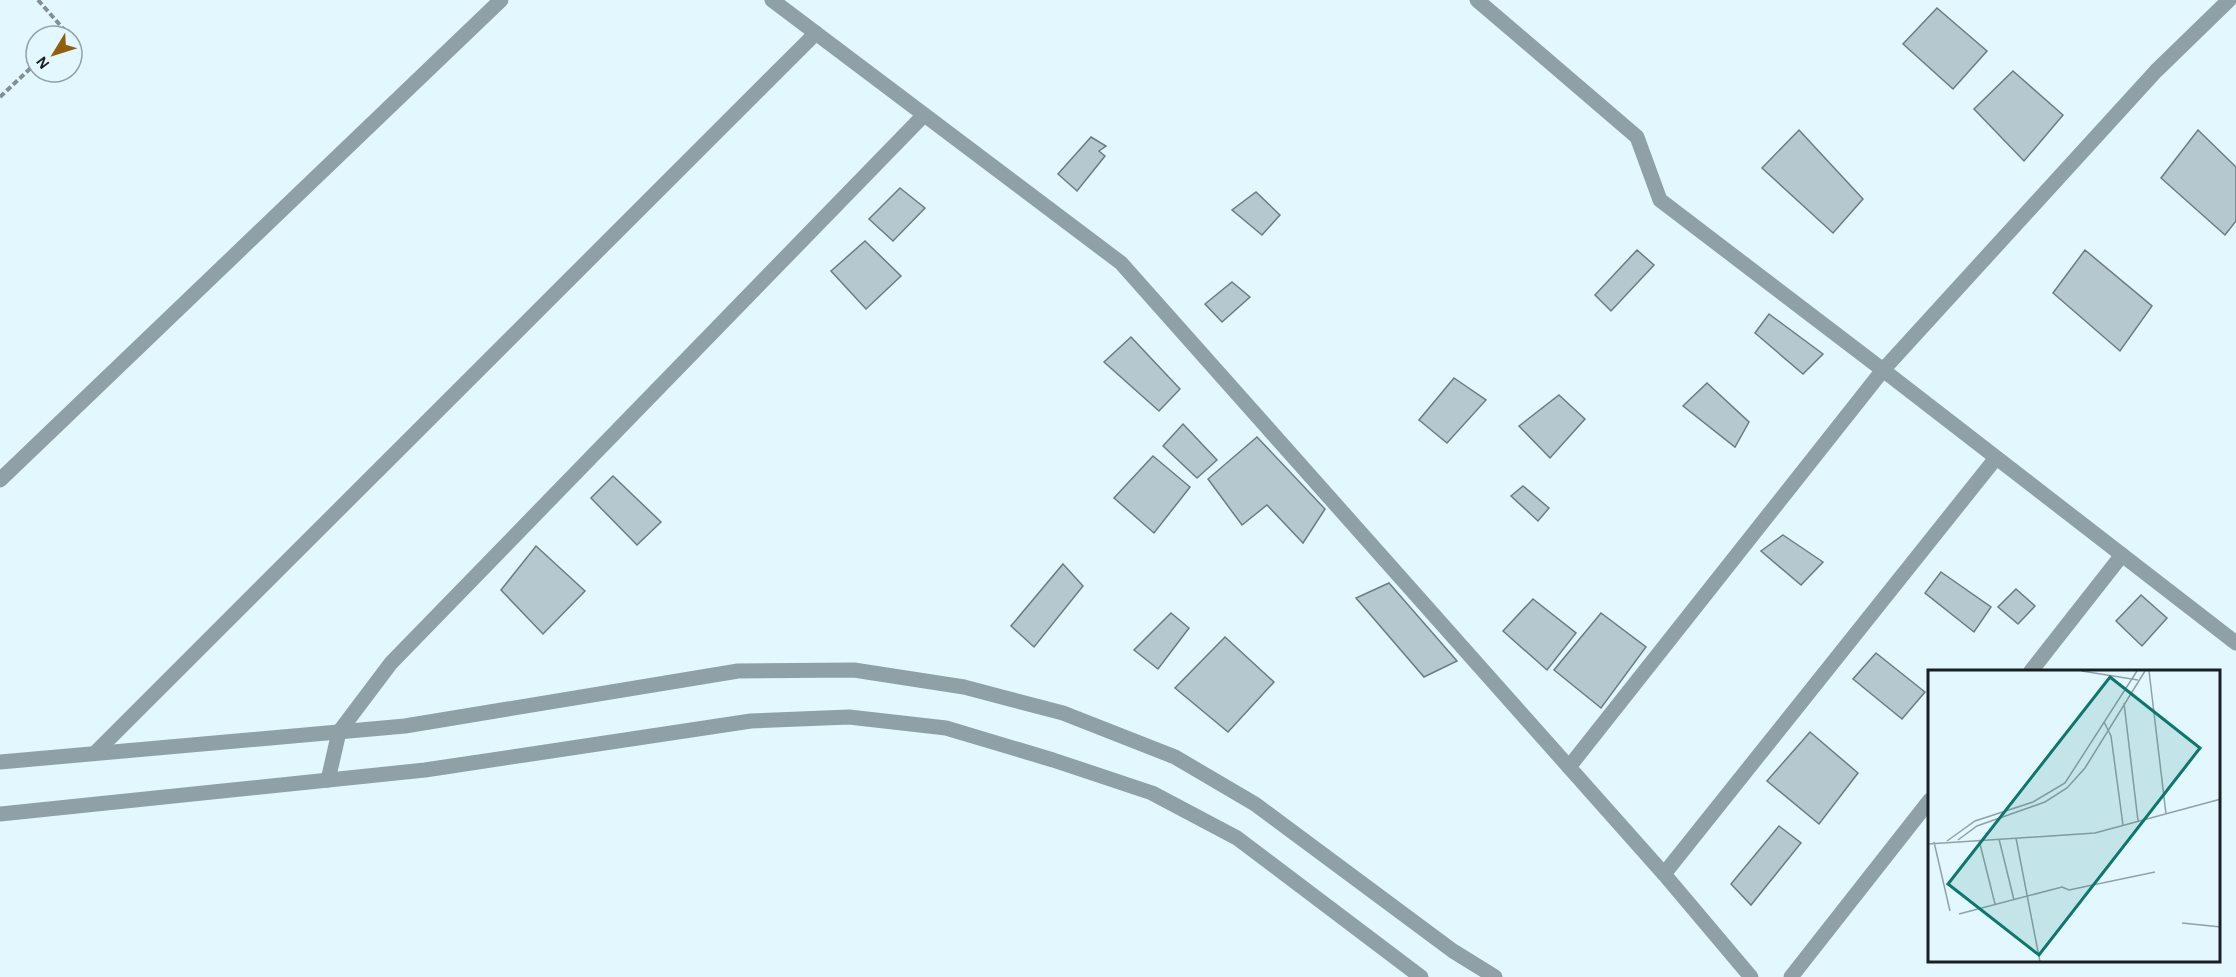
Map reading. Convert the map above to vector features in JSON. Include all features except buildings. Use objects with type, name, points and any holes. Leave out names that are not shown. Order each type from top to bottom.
[{"type":"street","points":[[0,480],[230,257],[501,0]]},
{"type":"street","points":[[772,0],[1121,263],[1664,874],[1751,977]]},
{"type":"street","points":[[1477,0],[1637,137],[1660,200],[2236,643]]},
{"type":"street","points":[[1569,767],[1883,370],[2156,71],[2229,0]]},
{"type":"street","points":[[95,753],[816,33]]},
{"type":"street","points":[[328,780],[339,732],[391,663],[924,115]]},
{"type":"street","points":[[1664,874],[1996,458]]},
{"type":"street","points":[[2032,670],[2122,555]]},
{"type":"street","points":[[0,762],[405,726],[738,670],[854,670],[964,687],[1063,713],[1175,757],[1255,804],[1454,951],[1495,977]]},
{"type":"street","points":[[0,814],[424,770],[751,721],[849,717],[945,728],[1053,760],[1152,793],[1237,838],[1421,977]]},
{"type":"street","points":[[1791,977],[1928,803]]},
{"type":"path","points":[[38,0],[59,24]]},
{"type":"path","points":[[0,97],[24,74]]}]
